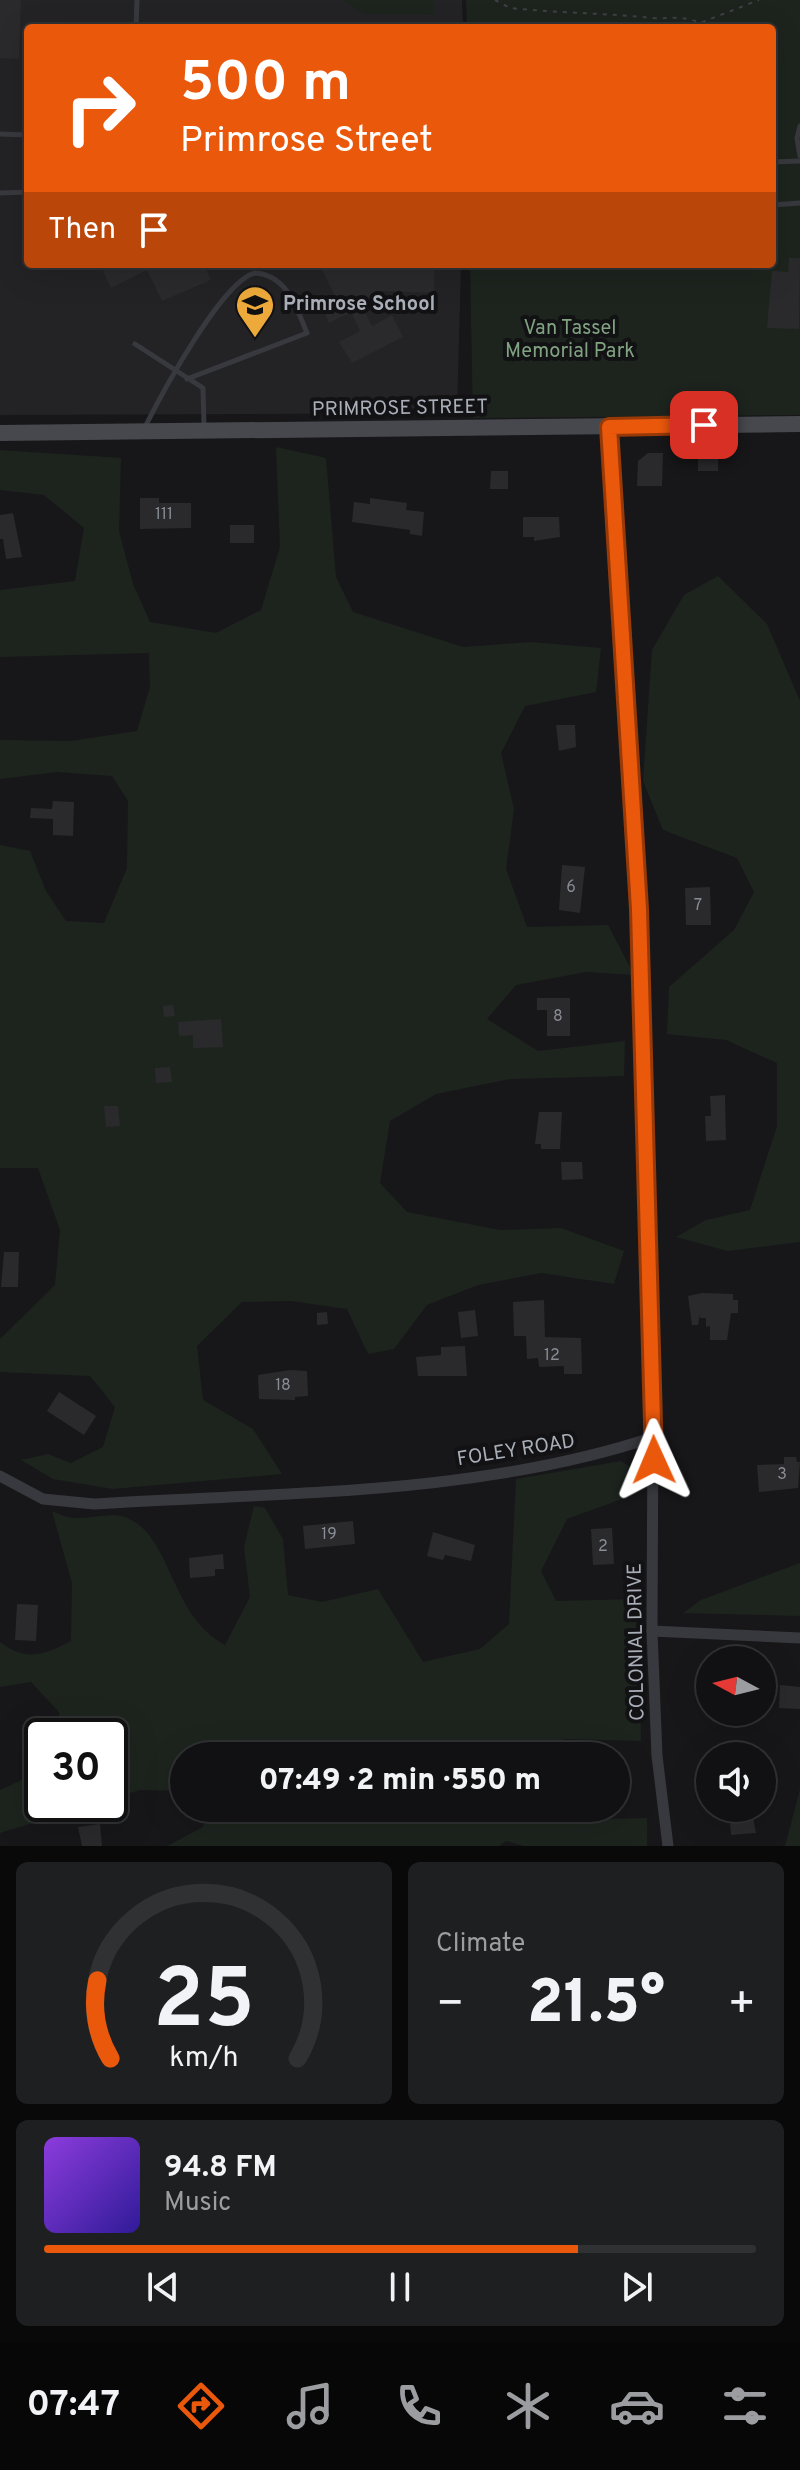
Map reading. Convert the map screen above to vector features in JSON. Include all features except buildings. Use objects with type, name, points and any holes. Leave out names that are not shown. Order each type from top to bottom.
[{"type":"main road","name":"PRIMROSE STREET","points":[[0,433],[800,424]]},
{"type":"street","points":[[609,427],[639,909],[654,1437]]},
{"type":"street","name":"FOLEY ROAD","points":[[0,1476],[43,1499],[94,1504],[411,1484],[497,1475],[595,1457],[654,1437]]},
{"type":"street","name":"COLONIAL DRIVE","points":[[654,1437],[652,1631],[657,1756],[668,1846]]},
{"type":"street","points":[[652,1631],[800,1638]]},
{"type":"lane","points":[[136,24],[137,0]]},
{"type":"lane","points":[[776,162],[800,159],[797,138],[800,126]]},
{"type":"lane","points":[[0,134],[24,135]]},
{"type":"lane","points":[[0,193],[24,192]]},
{"type":"lane","points":[[776,205],[800,203]]},
{"type":"lane","points":[[143,432],[174,370],[235,286],[255,273],[276,279],[290,294],[307,333],[187,379]]},
{"type":"lane","points":[[135,344],[203,388],[204,431]]},
{"type":"path","points":[[495,0],[510,8],[622,13],[664,19],[686,17],[700,23],[759,0]]},
{"type":"shaded area","name":"Primrose School","points":[[0,0],[462,0],[463,24],[24,24],[24,268],[461,268],[457,413],[0,415]]},
{"type":"green space","points":[[343,0],[433,0],[433,15],[364,14]]},
{"type":"green space","name":"Van Tassel Memorial Park","points":[[466,0],[800,0],[800,415],[473,418],[470,268],[776,268],[776,24],[467,24]]},
{"type":"green space","points":[[276,447],[326,458],[336,577],[353,612],[463,647],[531,642],[601,648],[596,692],[525,706],[501,753],[514,809],[506,869],[527,927],[608,925],[634,975],[586,972],[516,985],[487,1019],[538,1051],[625,1041],[624,1076],[510,1079],[436,1094],[390,1121],[380,1183],[407,1212],[500,1230],[561,1228],[624,1251],[614,1284],[541,1273],[478,1285],[427,1305],[394,1349],[368,1354],[347,1309],[291,1301],[242,1302],[197,1346],[203,1400],[253,1429],[282,1474],[113,1489],[53,1479],[21,1460],[48,1454],[71,1463],[103,1447],[115,1407],[90,1376],[0,1372],[0,1339],[55,1285],[60,1230],[38,1168],[0,1168],[0,845],[30,851],[46,891],[66,921],[104,923],[127,868],[128,801],[112,776],[57,772],[0,779],[0,740],[71,741],[137,731],[150,687],[149,653],[0,657],[0,590],[75,581],[84,528],[44,495],[0,490],[0,450],[121,458],[119,531],[133,584],[150,622],[216,633],[261,610],[280,547]]},
{"type":"green space","points":[[718,576],[767,624],[800,701],[800,1242],[728,1251],[676,1237],[706,1220],[750,1210],[777,1126],[777,1063],[726,1040],[667,1034],[669,987],[734,930],[754,892],[737,858],[663,830],[643,781],[652,650],[684,595]]},
{"type":"green space","points":[[621,1461],[636,1471],[622,1499],[567,1519],[541,1571],[556,1601],[638,1599],[641,1741],[170,1742],[170,1791],[140,1790],[128,1794],[128,1718],[60,1718],[59,1712],[31,1682],[0,1687],[0,1642],[18,1652],[35,1654],[71,1641],[72,1583],[52,1511],[72,1518],[125,1517],[141,1526],[163,1557],[192,1614],[206,1631],[225,1645],[250,1597],[244,1547],[254,1506],[265,1508],[283,1539],[288,1595],[322,1602],[378,1589],[423,1662],[480,1649],[509,1624],[516,1479]]},
{"type":"green space","points":[[800,1563],[800,1616],[683,1613],[701,1600]]},
{"type":"green space","points":[[24,1779],[24,1822],[36,1822],[0,1833],[0,1790]]},
{"type":"green space","points":[[800,1789],[800,1846],[785,1846]]},
{"type":"green space","points":[[630,1818],[647,1818],[647,1846],[524,1846],[506,1841],[499,1846],[167,1846],[203,1827],[204,1822],[630,1822]]},
{"type":"place","name":"Primrose School","points":[[255,339]]},
{"type":"route","points":[[654,1460],[649,1187],[639,909],[609,427],[704,425]]}]
